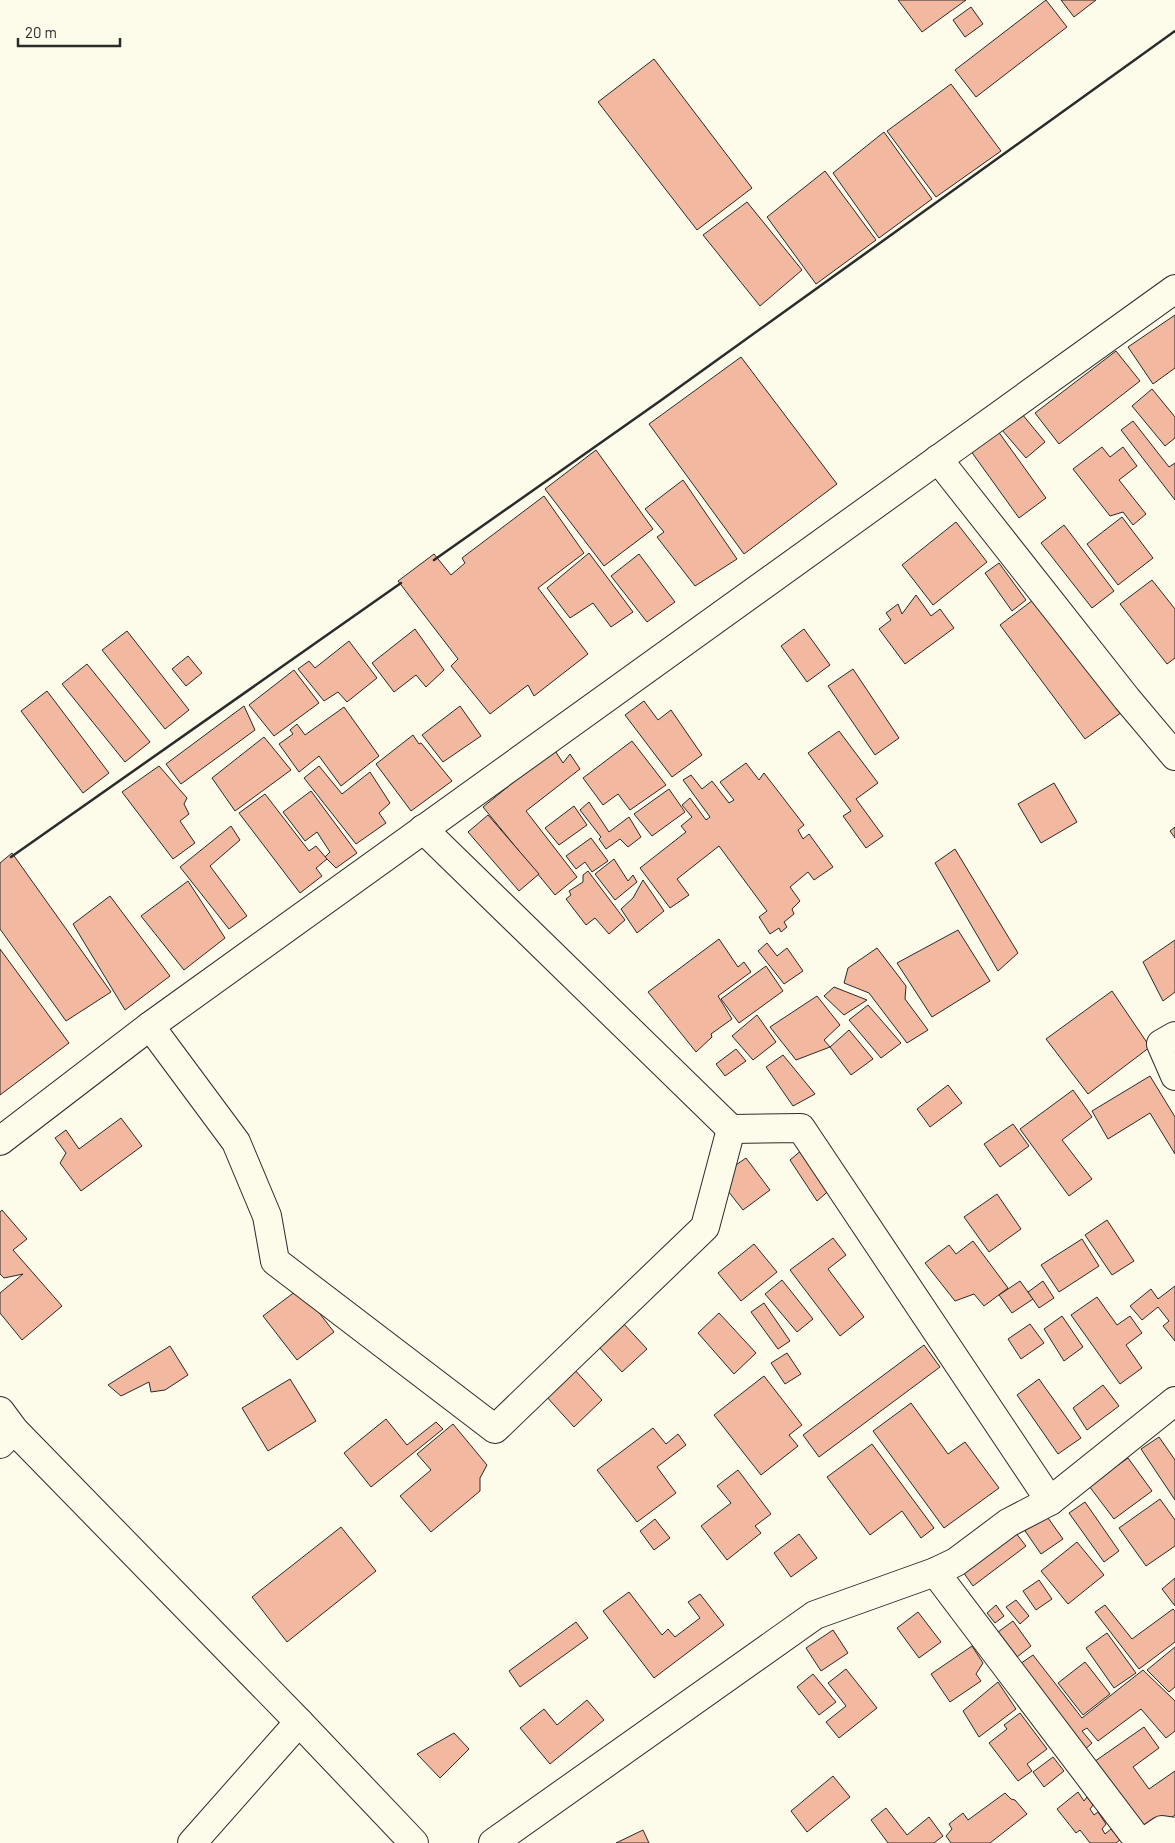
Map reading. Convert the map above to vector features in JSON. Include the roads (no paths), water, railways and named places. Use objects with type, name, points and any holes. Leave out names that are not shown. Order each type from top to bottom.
[{"type":"street","points":[[0,1142],[150,1026],[1175,289]]},
{"type":"street","points":[[938,459],[1127,699],[1175,756]]},
{"type":"street","points":[[423,829],[731,1129],[801,1128],[1050,1501]]},
{"type":"street","points":[[150,1026],[236,1142],[267,1216],[275,1261],[494,1429],[705,1227],[731,1129]]},
{"type":"street","points":[[1175,1036],[1161,1044],[1175,1076]]},
{"type":"street","points":[[493,1843],[815,1615],[935,1572],[956,1562],[1008,1523],[1050,1501],[1175,1401]]},
{"type":"street","points":[[5,1429],[299,1722],[414,1843]]},
{"type":"street","points":[[935,1572],[1141,1843],[1162,1830],[1175,1832]]},
{"type":"street","points":[[192,1843],[299,1722]]}]
